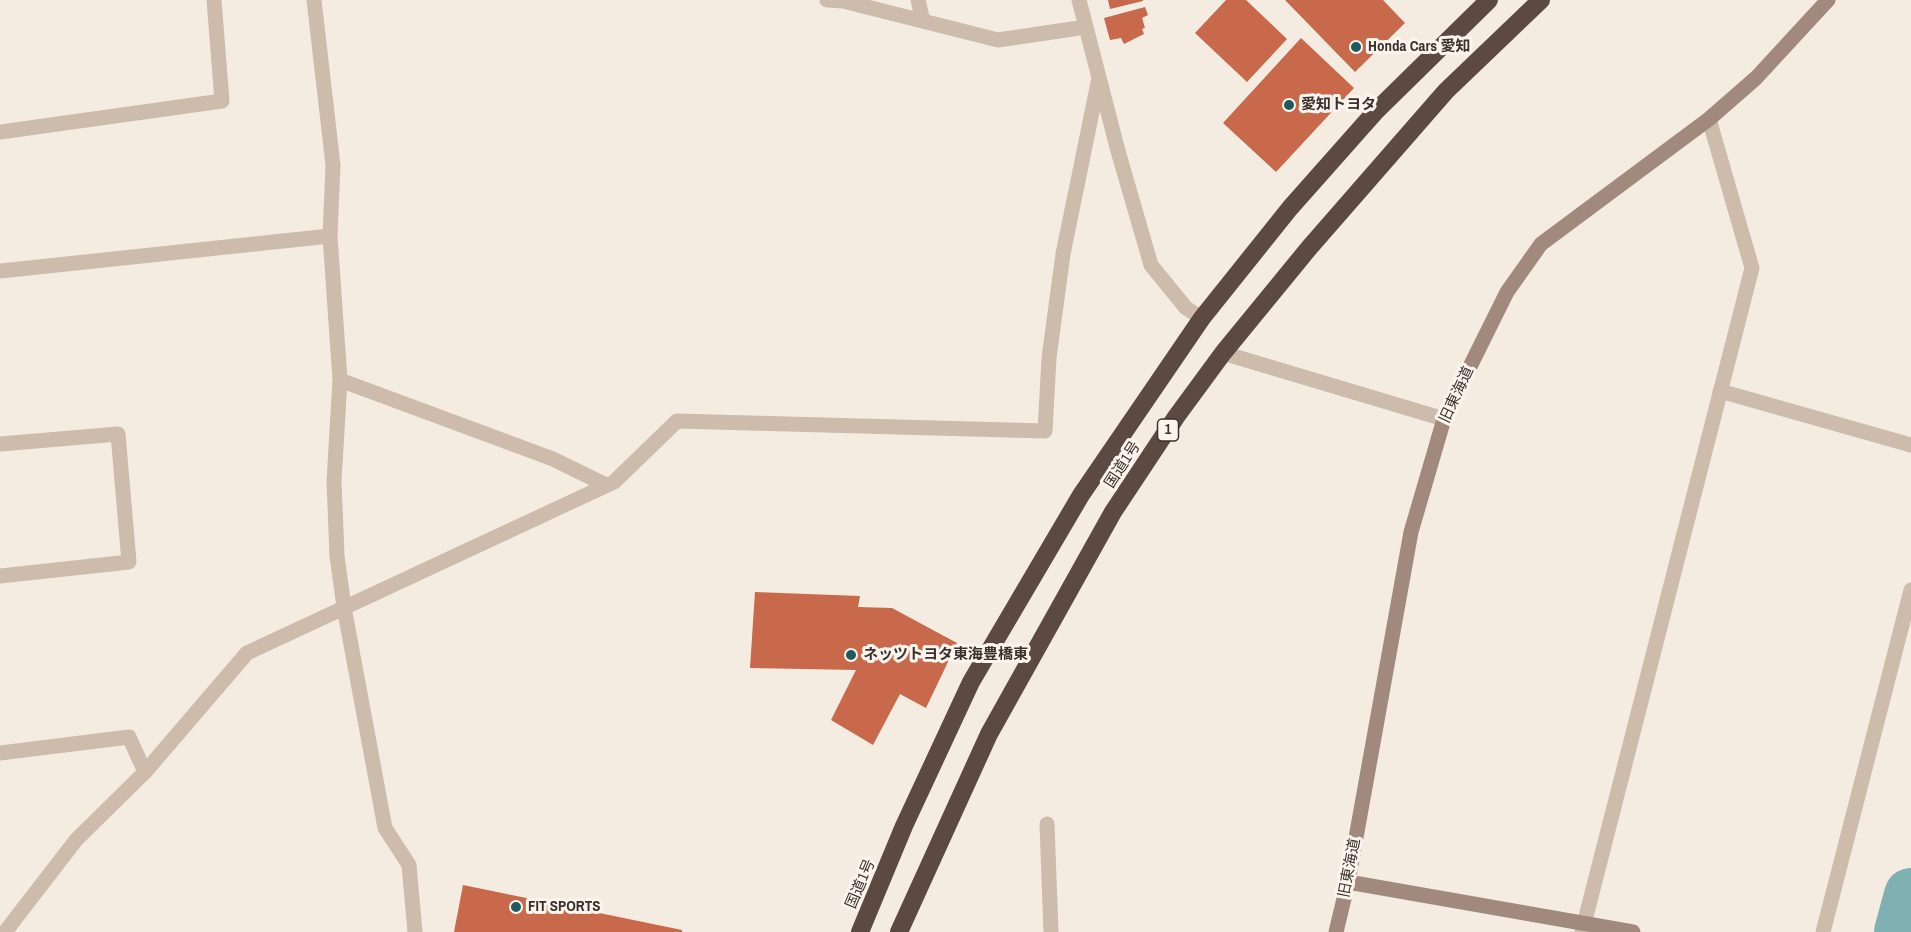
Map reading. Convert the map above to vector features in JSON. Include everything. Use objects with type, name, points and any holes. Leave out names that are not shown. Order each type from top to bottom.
[{"type":"highway","name":"国道1号","points":[[860,932],[904,826],[971,682],[1081,495],[1202,318],[1290,208],[1376,111],[1489,0]]},
{"type":"highway","name":"国道1号","points":[[899,932],[989,734],[1113,513],[1176,417],[1223,353],[1309,248],[1446,91],[1541,0]]},
{"type":"street","points":[[0,132],[222,101],[214,0]]},
{"type":"street","points":[[314,0],[333,165],[330,237],[340,380],[334,481],[337,556],[344,607],[385,828],[409,865],[415,932]]},
{"type":"street","points":[[827,0],[843,1],[998,40],[1086,27]]},
{"type":"street","points":[[918,0],[923,21]]},
{"type":"street","points":[[1079,0],[1151,265],[1186,308],[1202,318]]},
{"type":"street","name":"旧東海道","points":[[1336,932],[1348,882],[1411,532],[1444,419],[1508,292],[1541,244],[1709,119],[1756,78],[1828,0]]},
{"type":"street","points":[[5,932],[76,840],[145,772],[247,652],[614,482],[677,421],[1045,431],[1048,358],[1063,254],[1099,78]]},
{"type":"street","points":[[1584,927],[1752,268],[1709,119]]},
{"type":"street","points":[[0,271],[330,237]]},
{"type":"street","points":[[1223,353],[1444,419]]},
{"type":"street","points":[[340,380],[553,459],[606,485]]},
{"type":"street","points":[[1720,391],[1911,445]]},
{"type":"street","points":[[0,444],[118,434],[129,562],[0,576]]},
{"type":"street","points":[[1823,932],[1911,590]]},
{"type":"street","points":[[0,753],[129,737],[145,772]]},
{"type":"street","points":[[1047,824],[1051,932]]},
{"type":"street","points":[[1348,882],[1584,927],[1633,932]]},
{"type":"building","points":[[1108,0],[1143,0],[1143,1],[1110,9]]},
{"type":"building","points":[[1226,0],[1246,0],[1287,39],[1247,82],[1195,33]]},
{"type":"building","name":"Honda Cars 愛知","points":[[1285,0],[1383,0],[1405,23],[1355,72]]},
{"type":"building","points":[[1145,7],[1148,15],[1142,18],[1144,34],[1124,44],[1121,38],[1110,40],[1104,18]]},
{"type":"building","name":"愛知トヨタ","points":[[1301,38],[1354,88],[1276,172],[1223,123]]},
{"type":"building","name":"ネッツトヨタ東海豊橋東","points":[[755,592],[860,596],[858,607],[892,608],[957,643],[926,708],[900,694],[873,745],[831,720],[856,670],[750,668]]},
{"type":"building","name":"FIT SPORTS","points":[[463,885],[682,930],[682,932],[454,932]]},
{"type":"waterway","points":[[1901,932],[1911,895]]},
{"type":"place","name":"Honda Cars 愛知","points":[[1356,47]]},
{"type":"place","name":"愛知トヨタ","points":[[1289,105]]},
{"type":"place","name":"ネッツトヨタ東海豊橋東","points":[[851,655]]},
{"type":"place","name":"FIT SPORTS","points":[[516,907]]}]
